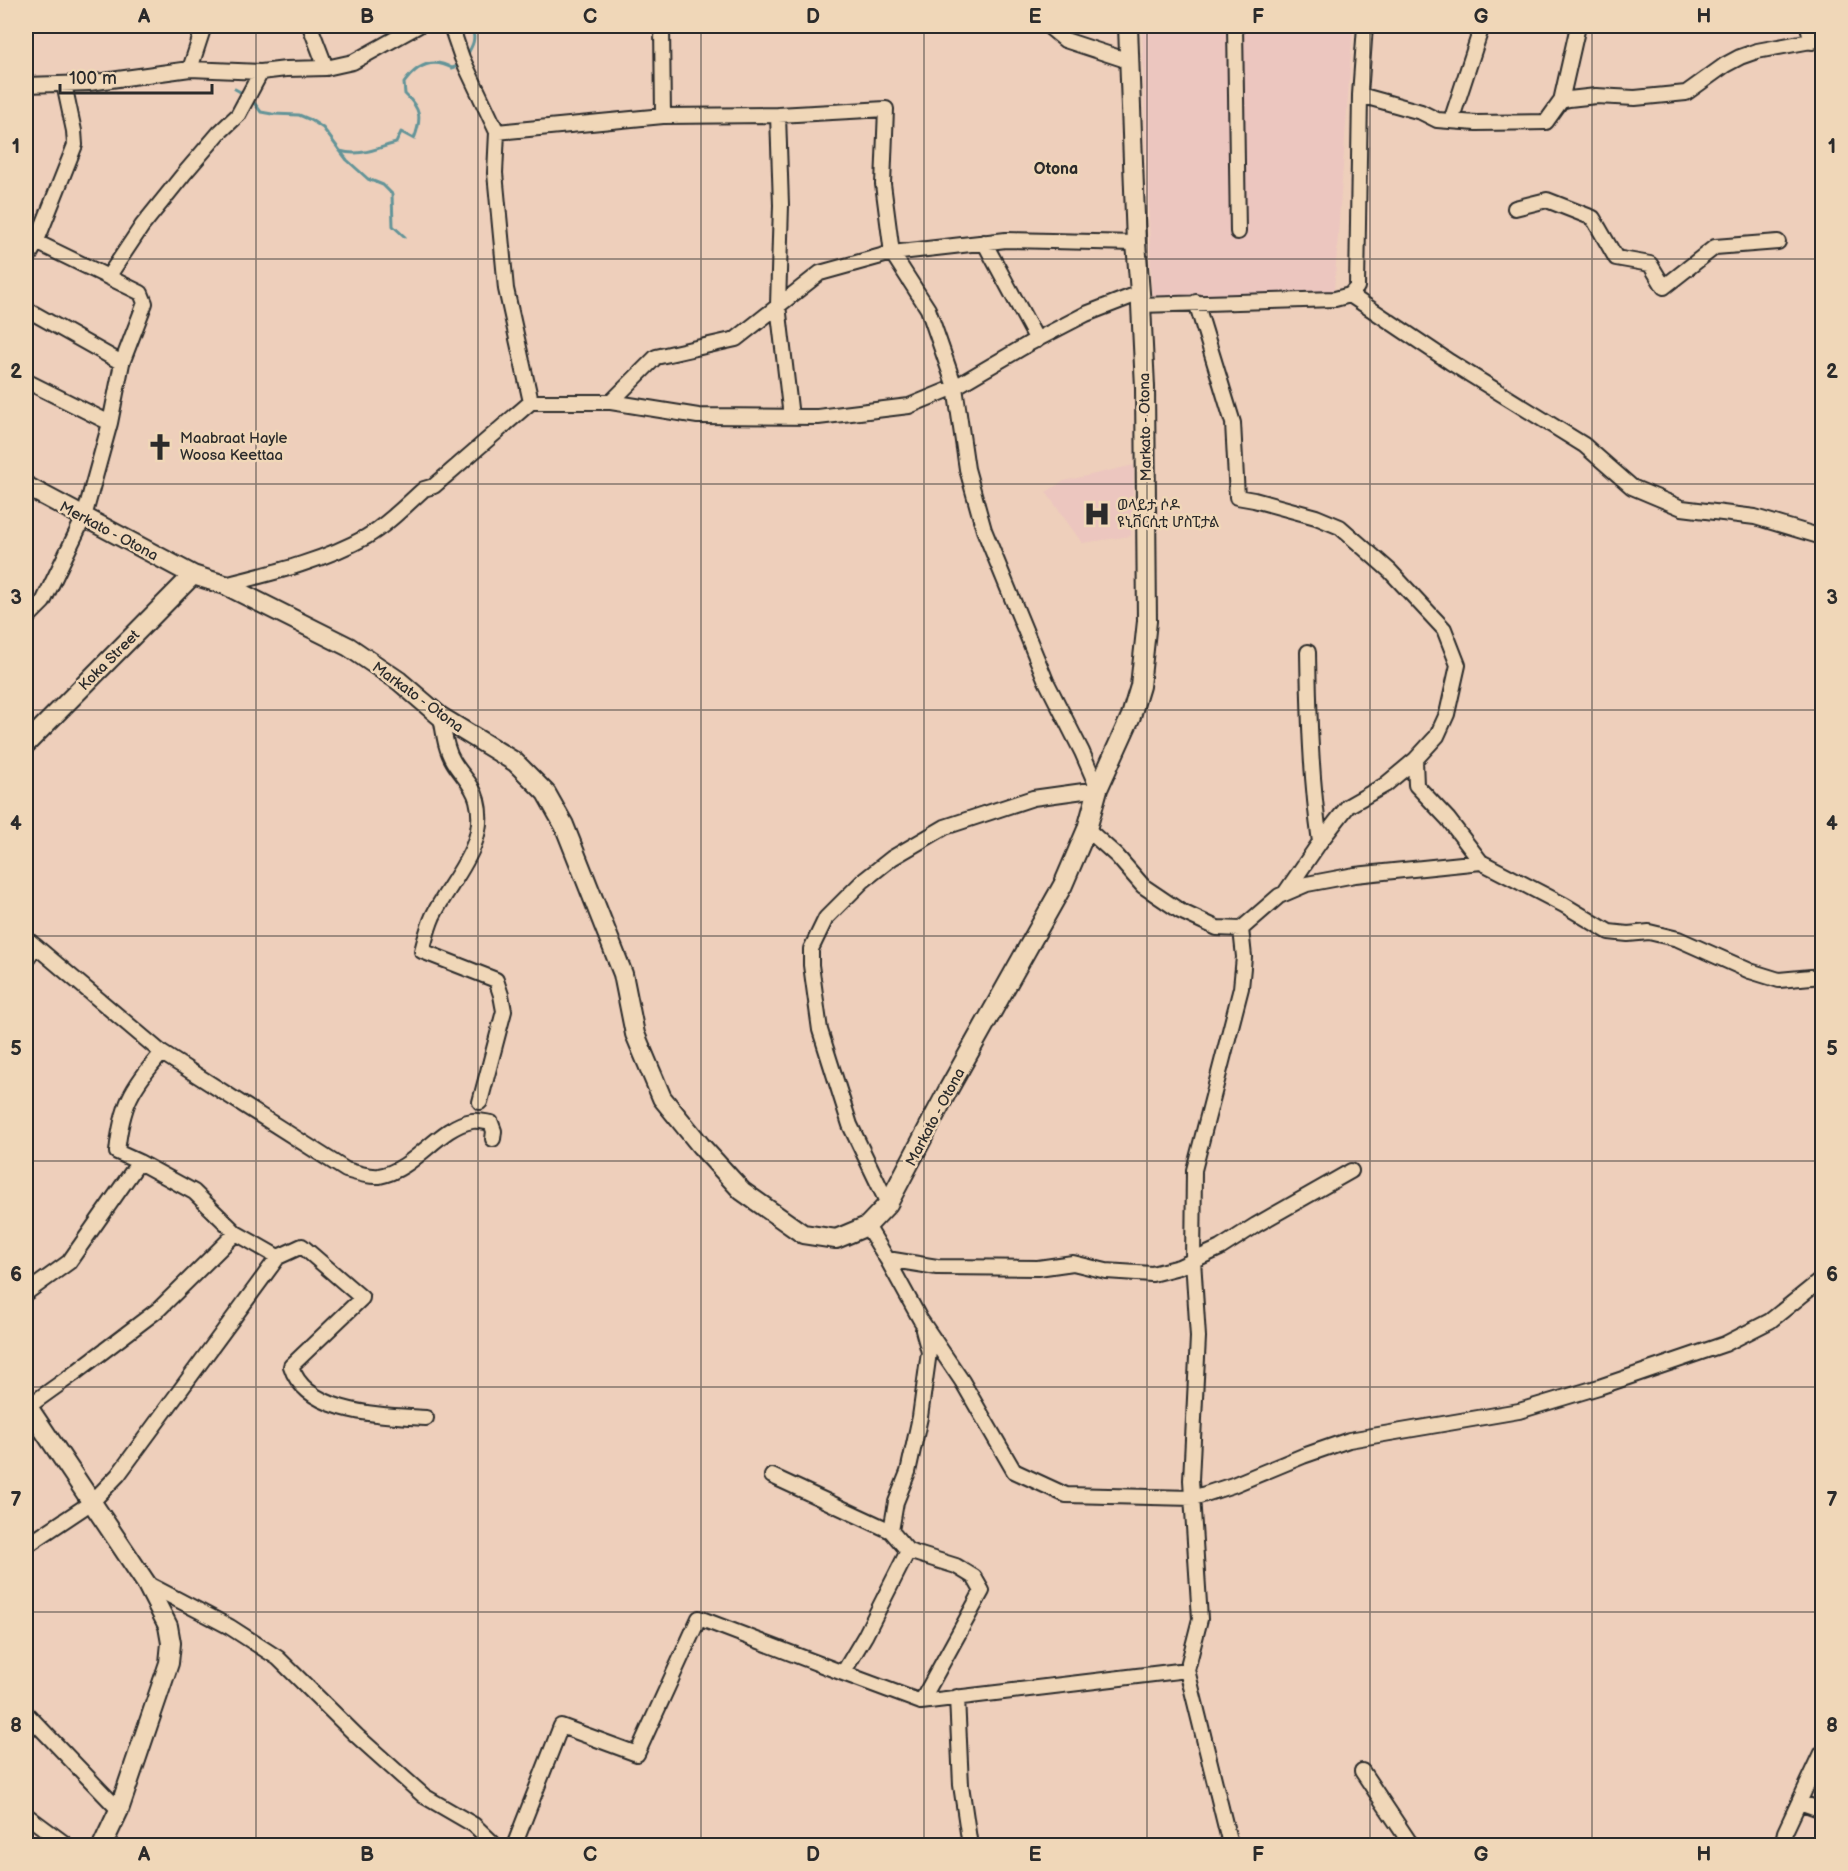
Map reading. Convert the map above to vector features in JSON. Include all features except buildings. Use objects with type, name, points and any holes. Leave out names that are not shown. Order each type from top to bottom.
[{"type":"main road","name":"Markato - Otona","points":[[193,575],[225,585],[349,647],[399,681],[441,717],[515,762],[546,793],[564,825],[623,974],[635,1034],[662,1098],[742,1191],[803,1234],[836,1239],[867,1226],[888,1204],[948,1090],[1064,885],[1087,829],[1098,789],[1131,716],[1140,686],[1147,621],[1146,387],[1136,243],[1128,26]]},
{"type":"main road","name":"Merkato - Otona","points":[[26,486],[193,575]]},
{"type":"main road","name":"Koka Street","points":[[26,744],[193,575]]},
{"type":"main road","points":[[26,1406],[146,1583],[168,1626],[171,1643],[169,1663],[119,1810],[102,1845]]},
{"type":"street","points":[[190,69],[204,26]]},
{"type":"street","points":[[310,26],[326,68]]},
{"type":"street","points":[[26,85],[89,83],[190,69],[261,72],[326,68],[353,62],[395,31],[418,26]]},
{"type":"street","points":[[451,26],[462,58],[497,132],[495,173],[506,289],[531,402]]},
{"type":"street","points":[[662,26],[663,116]]},
{"type":"street","points":[[1048,26],[1065,40],[1129,61]]},
{"type":"street","points":[[1235,26],[1238,232]]},
{"type":"street","points":[[225,585],[272,573],[340,550],[368,536],[531,402],[611,402],[698,416],[790,417],[818,417],[909,406],[954,387],[1086,314],[1141,299],[1196,302],[1335,299],[1350,296],[1357,287],[1358,274],[1360,95],[1365,26]]},
{"type":"street","points":[[1451,121],[1482,26]]},
{"type":"street","points":[[1360,95],[1421,112],[1437,120],[1476,123],[1546,122],[1561,101],[1578,26]]},
{"type":"street","points":[[1561,101],[1596,96],[1635,98],[1686,93],[1740,57],[1757,51],[1817,41],[1808,26]]},
{"type":"street","points":[[108,277],[142,226],[219,133],[238,116],[261,72]]},
{"type":"street","points":[[26,262],[31,240],[75,145],[64,84]]},
{"type":"street","points":[[497,132],[663,116],[778,115],[886,109],[883,184],[892,254],[928,309],[954,387],[967,469],[984,530],[1046,681],[1098,789],[1033,798],[945,827],[892,858],[863,881],[826,918],[811,949],[820,1030],[850,1125],[888,1204]]},
{"type":"street","points":[[778,115],[781,194],[778,305],[790,417]]},
{"type":"street","points":[[1515,208],[1547,200],[1593,218],[1616,258],[1650,264],[1664,287],[1715,247],[1778,242]]},
{"type":"street","points":[[26,619],[43,602],[84,518],[110,423],[122,363],[145,303],[141,294],[31,240]]},
{"type":"street","points":[[611,402],[656,357],[736,339],[819,273],[892,254],[984,242],[1006,240],[1136,243]]},
{"type":"street","points":[[984,242],[1037,340]]},
{"type":"street","points":[[1350,296],[1469,374],[1584,445],[1632,487],[1682,508],[1755,517],[1822,537]]},
{"type":"street","points":[[1196,302],[1233,423],[1237,497],[1316,517],[1340,527],[1390,572],[1444,629],[1458,665],[1447,714],[1437,736],[1385,785],[1348,806],[1285,893]]},
{"type":"street","points":[[26,309],[122,363]]},
{"type":"street","points":[[26,381],[110,423]]},
{"type":"street","points":[[1308,652],[1309,733],[1314,802],[1320,842]]},
{"type":"street","points":[[441,717],[445,740],[453,761],[468,779],[478,800],[479,823],[476,845],[432,917],[422,951],[496,980],[504,1011],[480,1102]]},
{"type":"street","points":[[1414,760],[1416,785],[1448,819],[1481,862],[1564,904],[1609,932],[1628,934],[1649,932],[1678,939],[1750,971],[1779,980],[1822,976]]},
{"type":"street","points":[[1087,829],[1117,856],[1143,886],[1180,911],[1218,928],[1241,929],[1279,896],[1308,884],[1355,875],[1481,862]]},
{"type":"street","points":[[1230,1844],[1187,1670],[1200,1619],[1191,1480],[1198,1337],[1193,1260],[1194,1170],[1241,988],[1244,957],[1241,929]]},
{"type":"street","points":[[26,961],[30,942],[162,1053],[346,1170],[379,1176],[401,1167],[460,1124],[475,1120],[491,1124],[494,1131],[493,1139]]},
{"type":"street","points":[[162,1053],[143,1074],[128,1099],[120,1122],[117,1152],[194,1191],[236,1233],[278,1257]]},
{"type":"street","points":[[26,1293],[69,1262],[139,1162]]},
{"type":"street","points":[[887,1259],[937,1268],[1038,1268],[1073,1263],[1106,1271],[1152,1274],[1179,1267],[1220,1248],[1351,1172]]},
{"type":"street","points":[[867,1226],[1014,1471],[1066,1495],[1193,1498],[1349,1440],[1519,1412],[1725,1344],[1770,1321],[1822,1280]]},
{"type":"street","points":[[26,1406],[72,1376],[159,1309],[236,1233]]},
{"type":"street","points":[[26,1546],[92,1502],[118,1475],[278,1257],[302,1246],[362,1298],[291,1366],[294,1377],[330,1405],[391,1416],[426,1418]]},
{"type":"street","points":[[891,1530],[896,1502],[908,1472],[927,1377],[929,1352],[921,1319]]},
{"type":"street","points":[[772,1476],[891,1530],[908,1551],[956,1566],[974,1577],[982,1591],[921,1702]]},
{"type":"street","points":[[843,1673],[865,1636],[908,1551]]},
{"type":"street","points":[[146,1583],[230,1627],[278,1658],[357,1736],[424,1796],[474,1826],[496,1845]]},
{"type":"street","points":[[514,1845],[561,1726],[637,1754],[699,1618],[921,1702],[1187,1670]]},
{"type":"street","points":[[957,1697],[961,1785],[970,1845]]},
{"type":"street","points":[[26,1713],[119,1810]]},
{"type":"street","points":[[1782,1845],[1785,1832],[1822,1753]]},
{"type":"street","points":[[1362,1771],[1412,1845]]},
{"type":"street","points":[[1799,1802],[1822,1810]]},
{"type":"street","points":[[26,1815],[68,1845]]},
{"type":"shaded area","points":[[1142,26],[1353,26],[1334,291],[1293,297],[1152,301]]},
{"type":"shaded area","name":"ወላይታ ሶዶ ዩኒቨርሲቲ ሆስፒታል","points":[[1134,465],[1131,536],[1082,543],[1046,492],[1064,481]]},
{"type":"waterway","points":[[466,57],[473,42],[474,34],[471,26]]},
{"type":"waterway","points":[[340,151],[355,153],[396,143],[401,132],[414,139],[419,119],[417,109],[405,94],[404,83],[419,68],[431,63],[452,68],[461,65]]},
{"type":"waterway","points":[[235,89],[244,94]]},
{"type":"waterway","points":[[252,100],[261,112],[299,115],[323,128],[347,160],[368,179],[383,185],[392,194],[393,226],[405,237]]},
{"type":"place","name":"Maabraat Hayle Woosa Keettaa","points":[[160,447]]},
{"type":"place","name":"ወላይታ ሶዶ ዩኒቨርሲቲ ሆስፒታል","points":[[1097,514]]},
{"type":"district","name":"Otona","points":[[1056,168]]}]
